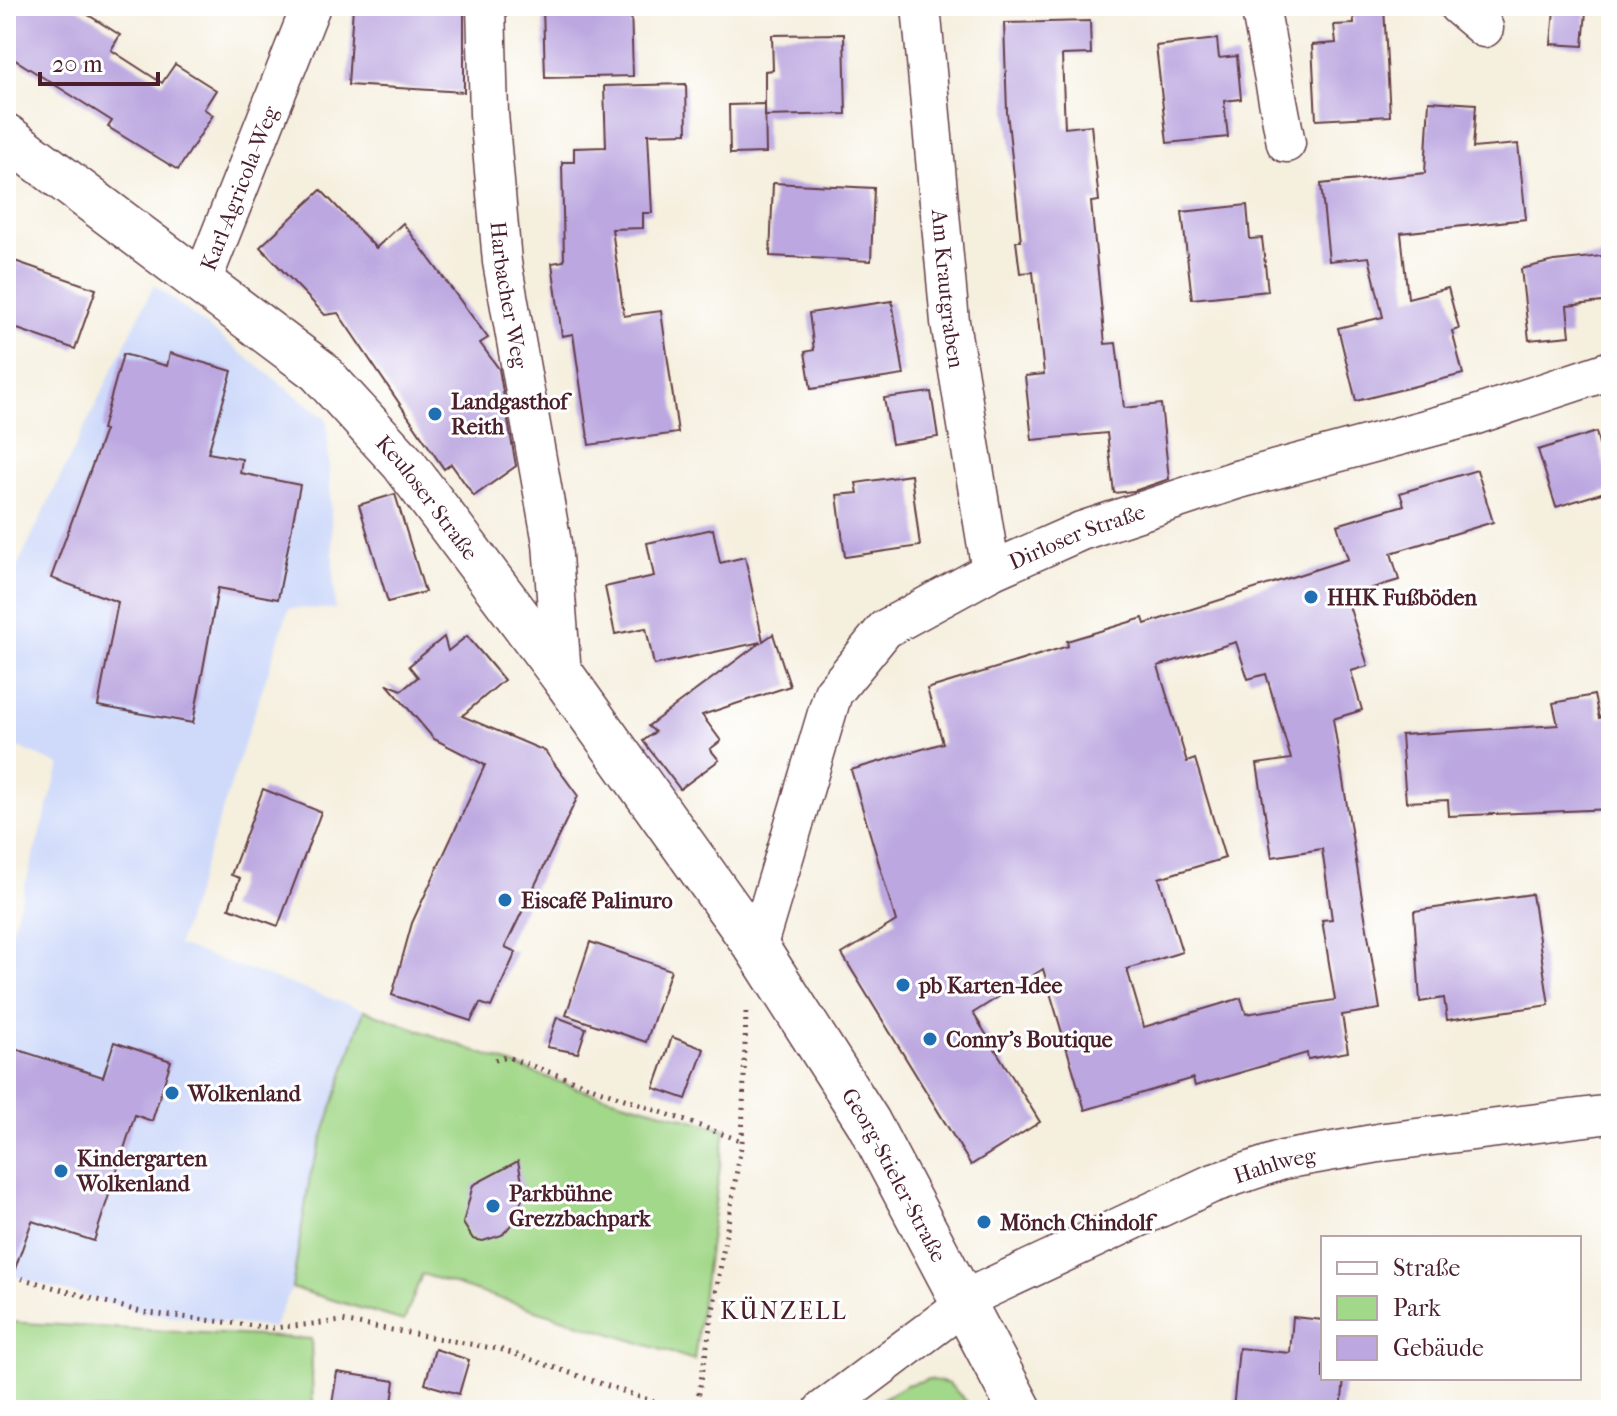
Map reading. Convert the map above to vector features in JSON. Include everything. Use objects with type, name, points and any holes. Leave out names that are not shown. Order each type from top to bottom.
[{"type":"street","name":"Karl-Agricola-Weg","points":[[202,281],[311,6]]},
{"type":"street","name":"Harbacher Weg","points":[[486,6],[489,114],[502,262],[552,543],[562,675]]},
{"type":"street","name":"Am Krautgraben","points":[[921,6],[950,322],[991,571]]},
{"type":"street","points":[[1260,6],[1286,143]]},
{"type":"street","name":"Keuloser Straße","points":[[6,136],[319,371],[403,463],[562,675],[759,951]]},
{"type":"street","name":"Dirloser Straße","points":[[759,951],[833,693],[885,629],[991,571],[1081,531],[1236,480],[1470,417],[1611,370]]},
{"type":"street","name":"Georg-Stieler-Straße","points":[[759,951],[868,1122],[1020,1410]]},
{"type":"street","name":"Hahlweg","points":[[823,1410],[982,1291],[1211,1184],[1283,1160],[1384,1142],[1611,1114]]},
{"type":"path","points":[[696,1410],[742,1141],[747,995],[759,951]]},
{"type":"path","points":[[495,1060],[507,1057],[742,1141]]},
{"type":"path","points":[[6,1274],[141,1312],[273,1328],[342,1321],[503,1350],[678,1410]]},
{"type":"shaded area","points":[[154,285],[327,420],[335,609],[289,608],[178,945],[364,1010],[310,1176],[292,1288],[273,1328],[141,1312],[6,1274],[6,951],[60,765],[6,742],[6,678],[14,656],[6,651],[6,589]]},
{"type":"green space","points":[[364,1010],[579,1089],[725,1129],[694,1360],[422,1274],[404,1321],[292,1288],[310,1176]]},
{"type":"green space","points":[[6,1322],[311,1339],[313,1410],[6,1410]]},
{"type":"green space","points":[[929,1379],[949,1384],[975,1410],[863,1410],[906,1385]]},
{"type":"building","points":[[6,6],[74,6],[120,35],[111,50],[162,83],[175,64],[216,90],[204,109],[213,115],[178,170],[108,127],[112,121],[6,54]]},
{"type":"building","points":[[353,6],[464,6],[464,92],[348,85]]},
{"type":"building","points":[[543,6],[631,6],[633,76],[545,78]]},
{"type":"building","points":[[1384,7],[1390,116],[1316,120],[1312,45],[1336,43],[1334,25],[1354,24],[1353,8]]},
{"type":"building","points":[[1554,9],[1586,11],[1583,46],[1551,44]]},
{"type":"building","points":[[1090,21],[1091,54],[1062,55],[1065,128],[1091,125],[1099,201],[1091,202],[1105,344],[1116,343],[1124,408],[1161,404],[1169,479],[1134,491],[1114,493],[1107,433],[1032,440],[1025,376],[1044,374],[1033,272],[1020,273],[1016,241],[1021,241],[1007,112],[1004,23]]},
{"type":"building","points":[[844,34],[846,114],[765,116],[765,71],[773,70],[772,35]]},
{"type":"building","points":[[1217,39],[1219,58],[1237,56],[1241,99],[1224,101],[1228,137],[1167,143],[1156,46]]},
{"type":"building","points":[[686,84],[687,133],[648,134],[652,213],[643,213],[643,228],[612,229],[624,316],[661,311],[678,433],[589,445],[573,334],[562,336],[552,263],[564,261],[562,162],[574,162],[574,148],[606,147],[604,86]]},
{"type":"building","points":[[1429,101],[1476,104],[1473,148],[1518,144],[1526,219],[1401,233],[1408,298],[1448,288],[1459,329],[1452,331],[1463,374],[1356,401],[1338,328],[1383,317],[1369,257],[1329,261],[1321,184],[1425,173]]},
{"type":"building","points":[[765,104],[766,153],[730,154],[729,105]]},
{"type":"building","points":[[773,183],[874,188],[871,261],[770,256]]},
{"type":"building","points":[[321,190],[376,248],[403,223],[488,338],[480,343],[499,369],[516,466],[474,496],[451,464],[444,469],[338,313],[325,315],[260,247]]},
{"type":"building","points":[[1247,205],[1250,239],[1262,238],[1268,291],[1192,299],[1182,212]]},
{"type":"building","points":[[1611,255],[1611,301],[1567,306],[1570,336],[1529,340],[1521,269],[1554,261]]},
{"type":"building","points":[[6,258],[96,289],[75,349],[6,325]]},
{"type":"building","points":[[892,301],[904,375],[811,389],[805,352],[814,350],[809,313]]},
{"type":"building","points":[[170,353],[232,371],[208,453],[242,459],[240,473],[300,485],[278,599],[218,588],[193,723],[98,706],[118,602],[51,578],[105,430],[102,429],[123,354],[167,366]]},
{"type":"building","points":[[931,392],[938,437],[892,444],[884,398]]},
{"type":"building","points":[[1596,432],[1611,490],[1556,507],[1538,450]]},
{"type":"building","points":[[1477,470],[1493,522],[1391,553],[1399,580],[1346,596],[1368,666],[1351,671],[1362,710],[1333,719],[1380,1009],[1342,1015],[1348,1052],[1308,1059],[1307,1053],[1195,1086],[1193,1078],[1085,1110],[1043,969],[973,1013],[1040,1122],[971,1165],[842,954],[896,921],[851,770],[943,743],[927,689],[1068,646],[1067,641],[1143,618],[1145,624],[1348,559],[1337,525],[1404,505],[1400,493]],"holes":[[[1236,642],[1248,679],[1266,674],[1291,759],[1257,764],[1272,857],[1322,849],[1332,919],[1322,920],[1335,1000],[1246,1014],[1241,998],[1144,1027],[1127,969],[1182,952],[1159,878],[1225,858],[1195,759],[1187,762],[1158,666]]]},
{"type":"building","points":[[911,475],[920,546],[845,557],[837,495],[858,493],[856,483]]},
{"type":"building","points":[[395,494],[425,592],[388,602],[359,505]]},
{"type":"building","points":[[713,529],[720,563],[745,557],[763,641],[773,634],[790,686],[702,715],[721,741],[710,749],[719,760],[680,789],[643,741],[655,732],[648,726],[761,642],[654,665],[646,628],[615,634],[605,587],[654,576],[647,543]]},
{"type":"building","points":[[467,636],[504,680],[462,716],[545,751],[578,796],[505,947],[516,952],[491,1007],[480,1003],[471,1021],[392,995],[412,923],[485,765],[434,739],[387,684],[402,690],[418,677],[409,666],[444,637],[448,651]]},
{"type":"building","points":[[1594,695],[1599,718],[1611,715],[1611,809],[1449,816],[1448,800],[1406,802],[1401,735],[1558,725],[1553,703]]},
{"type":"building","points":[[263,789],[321,812],[278,926],[229,908],[240,878],[231,875]]},
{"type":"building","points":[[1532,894],[1549,1005],[1447,1020],[1444,998],[1420,1002],[1414,911]]},
{"type":"building","points":[[590,942],[671,970],[646,1042],[566,1015]]},
{"type":"building","points":[[557,1017],[586,1028],[578,1053],[547,1047]]},
{"type":"building","points":[[672,1037],[704,1049],[686,1099],[654,1088]]},
{"type":"building","name":"Kindergarten Wolkenland","points":[[114,1042],[171,1061],[152,1121],[135,1115],[94,1241],[32,1221],[11,1280],[6,1280],[6,1046],[103,1077]]},
{"type":"building","name":"Parkbühne Grezzbachpark","points":[[518,1161],[524,1192],[515,1221],[502,1235],[483,1241],[473,1239],[463,1223],[473,1185]]},
{"type":"building","points":[[1293,1317],[1321,1320],[1321,1380],[1344,1380],[1341,1410],[1233,1410],[1239,1348],[1290,1353]]},
{"type":"building","points":[[435,1349],[469,1360],[459,1394],[425,1384]]},
{"type":"building","points":[[337,1372],[395,1381],[391,1410],[331,1410]]},
{"type":"place","name":"Landgasthof Reith","points":[[435,414]]},
{"type":"place","name":"HHK Fußböden","points":[[1311,597]]},
{"type":"place","name":"Eiscafé Palinuro","points":[[505,900]]},
{"type":"place","name":"pb Karten-Idee","points":[[903,985]]},
{"type":"place","name":"Conny's Boutique","points":[[930,1039]]},
{"type":"place","name":"Wolkenland","points":[[172,1093]]},
{"type":"place","name":"Kindergarten Wolkenland","points":[[61,1171]]},
{"type":"place","name":"Parkbühne Grezzbachpark","points":[[493,1206]]},
{"type":"place","name":"Mönch Chindolf","points":[[984,1222]]},
{"type":"district","name":"KÜNZELL","points":[[784,1311]]}]
